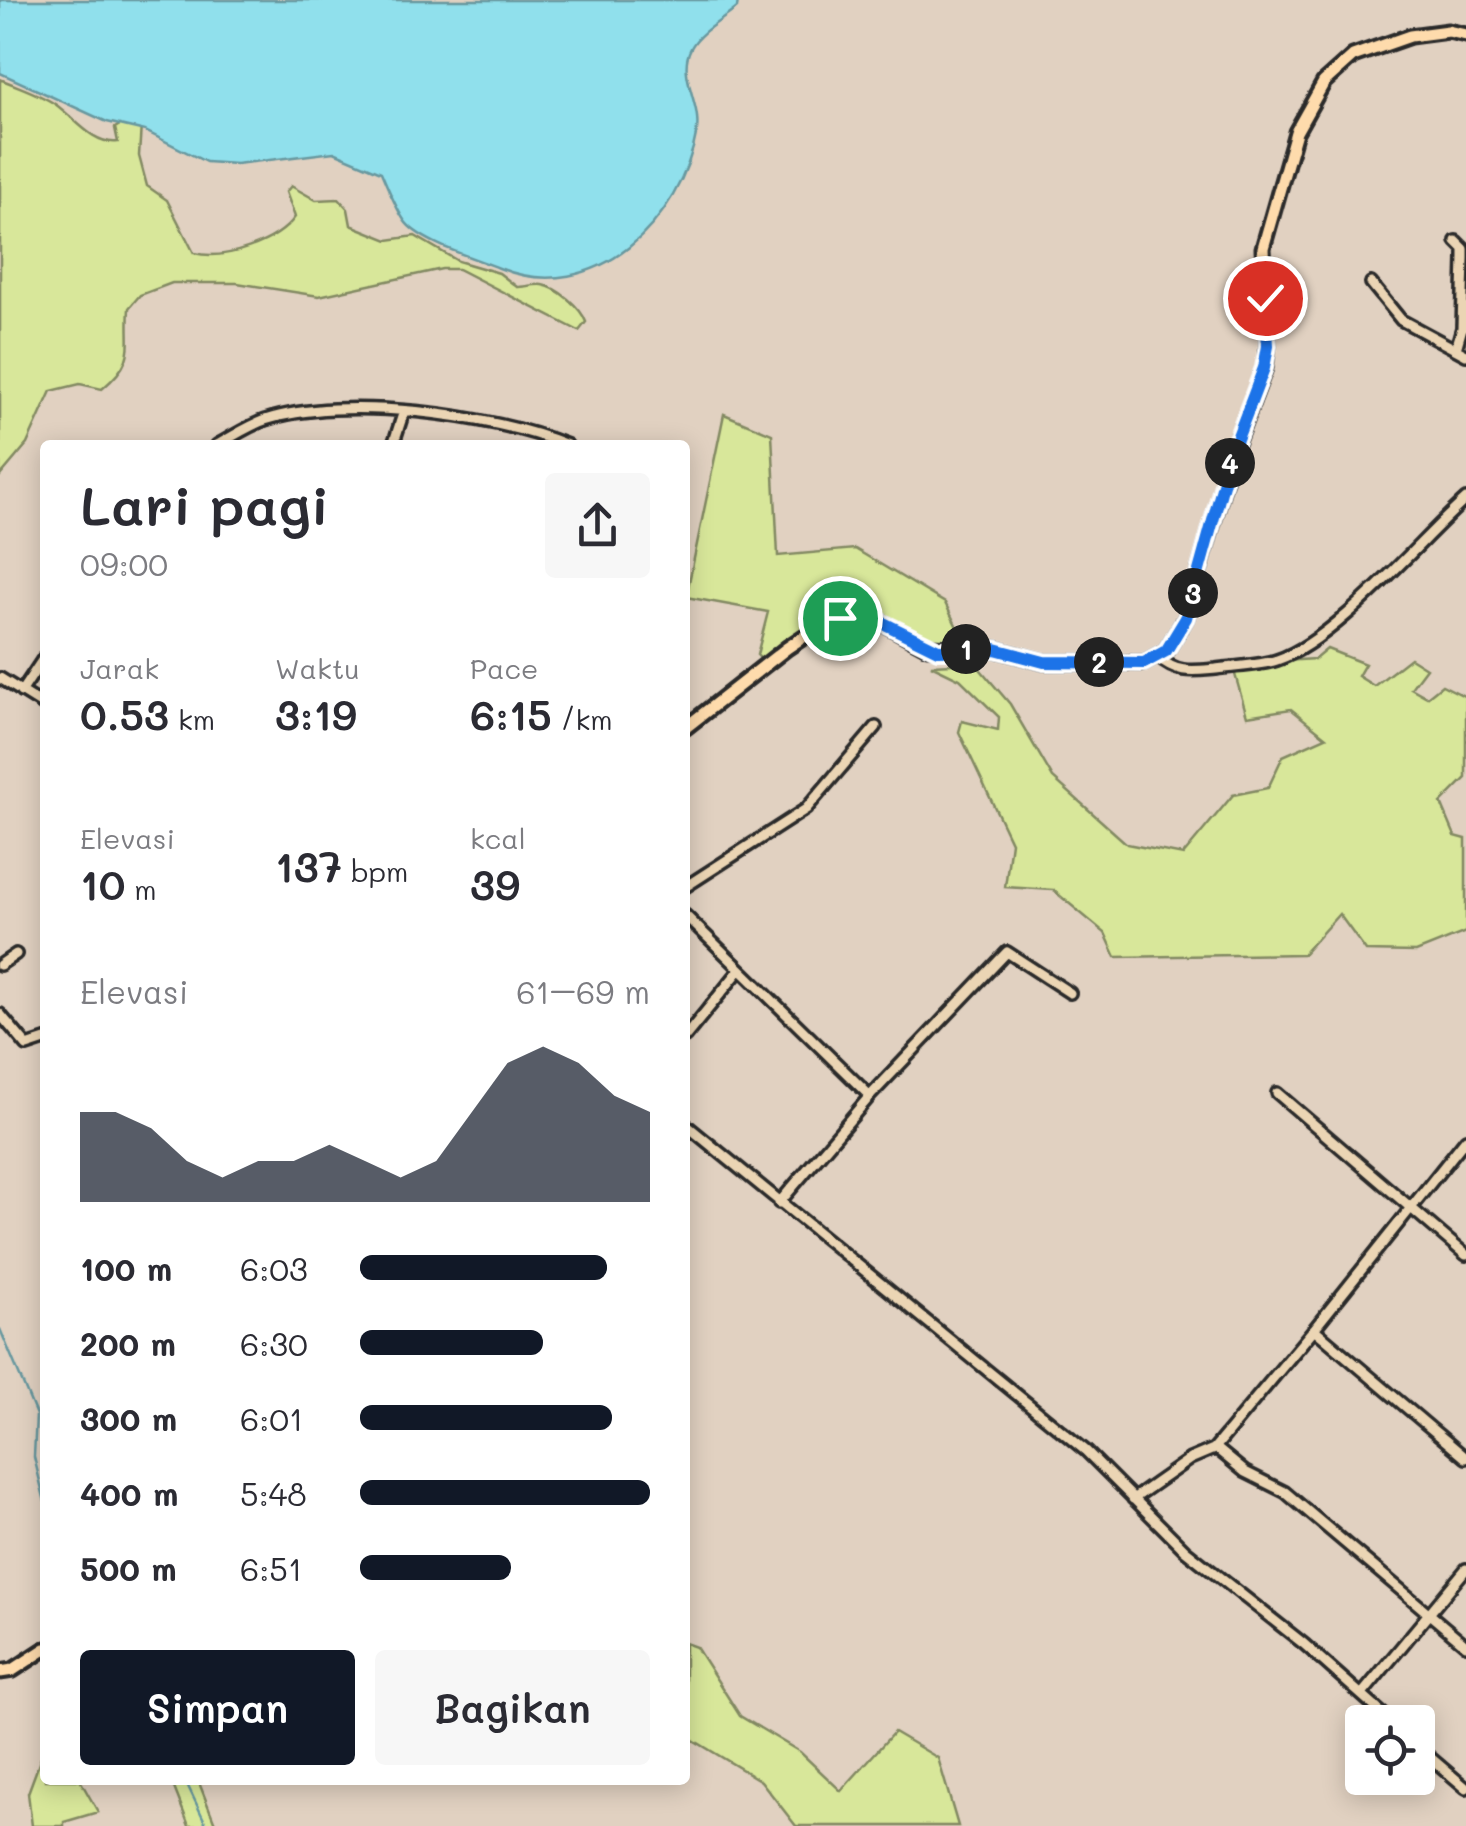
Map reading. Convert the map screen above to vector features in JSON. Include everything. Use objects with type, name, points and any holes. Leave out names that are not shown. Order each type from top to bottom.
[{"type":"main road","points":[[690,724],[787,648],[817,628],[852,615],[873,618],[938,650],[995,649],[1044,662],[1144,663],[1158,658],[1186,618],[1232,452],[1264,368],[1268,346],[1263,248],[1296,132],[1324,82],[1353,56],[1410,36],[1448,31],[1466,34]]},
{"type":"main road","points":[[0,1672],[14,1670],[40,1652]]},
{"type":"street","points":[[1456,240],[1464,258],[1462,328],[1456,349]]},
{"type":"street","points":[[1371,283],[1400,320],[1466,355]]},
{"type":"street","points":[[227,440],[270,419],[369,408],[516,427],[553,440]]},
{"type":"street","points":[[395,440],[404,411]]},
{"type":"street","points":[[1158,658],[1171,669],[1196,671],[1260,664],[1292,653],[1350,610],[1466,499]]},
{"type":"street","points":[[21,692],[40,664]]},
{"type":"street","points":[[0,678],[40,703]]},
{"type":"street","points":[[690,884],[806,810],[876,728]]},
{"type":"street","points":[[690,920],[738,972],[870,1096]]},
{"type":"street","points":[[780,1203],[870,1096],[1007,952],[1070,993]]},
{"type":"street","points":[[0,965],[16,954]]},
{"type":"street","points":[[690,1031],[738,972]]},
{"type":"street","points":[[0,1014],[27,1046],[40,1042]]},
{"type":"street","points":[[1277,1093],[1466,1255]]},
{"type":"street","points":[[690,1128],[1086,1451],[1222,1581],[1375,1705]]},
{"type":"street","points":[[1212,1451],[1466,1139]]},
{"type":"street","points":[[1314,1329],[1466,1458]]},
{"type":"street","points":[[1133,1499],[1190,1459],[1216,1448],[1244,1472],[1285,1492],[1466,1646]]},
{"type":"street","points":[[1363,1693],[1466,1569]]},
{"type":"street","points":[[1435,1762],[1466,1788]]},
{"type":"green space","points":[[0,79],[53,103],[101,140],[118,142],[115,128],[132,117],[141,125],[139,156],[147,186],[167,200],[194,253],[235,252],[276,234],[295,217],[286,192],[291,186],[316,200],[339,199],[348,209],[351,225],[388,240],[415,236],[458,261],[499,273],[517,287],[539,285],[555,290],[568,299],[586,322],[579,331],[458,269],[442,269],[319,296],[237,283],[172,283],[140,295],[129,308],[126,361],[113,379],[102,389],[80,384],[51,391],[27,444],[0,476]]},
{"type":"green space","points":[[724,414],[772,434],[778,556],[855,549],[945,603],[966,645],[930,640],[886,619],[853,616],[808,637],[768,667],[757,655],[768,612],[690,598],[690,578]]},
{"type":"green space","points":[[1327,649],[1365,664],[1358,676],[1374,686],[1410,658],[1426,668],[1411,688],[1427,697],[1442,685],[1466,697],[1466,778],[1441,803],[1455,836],[1466,839],[1466,932],[1416,952],[1366,951],[1339,914],[1303,954],[1116,957],[1105,933],[1053,890],[1005,887],[1011,842],[959,732],[962,721],[998,730],[999,717],[960,679],[931,665],[975,663],[1010,704],[1053,778],[1127,844],[1183,855],[1233,795],[1268,788],[1283,756],[1326,737],[1291,709],[1247,716],[1232,664],[1315,659]]},
{"type":"green space","points":[[690,1645],[696,1647],[740,1716],[800,1752],[841,1791],[894,1732],[938,1758],[958,1826],[796,1826],[761,1781],[690,1738]]},
{"type":"green space","points":[[40,1761],[40,1785],[83,1785],[98,1812],[64,1822],[64,1826],[32,1826],[28,1793]]},
{"type":"green space","points":[[173,1785],[200,1785],[216,1826],[189,1826]]},
{"type":"water","points":[[0,0],[738,0],[737,8],[695,42],[687,58],[697,130],[688,164],[653,224],[628,248],[600,265],[569,276],[535,277],[499,268],[421,235],[404,220],[381,172],[334,152],[236,164],[206,162],[145,131],[107,122],[0,73]]},
{"type":"waterway","points":[[0,1329],[36,1415],[34,1457],[40,1482]]},
{"type":"waterway","points":[[187,1785],[207,1826]]},
{"type":"route","points":[[840,618],[873,618],[938,650],[995,649],[1044,662],[1144,663],[1158,658],[1186,618],[1232,452],[1251,412],[1268,346],[1265,298]]}]
